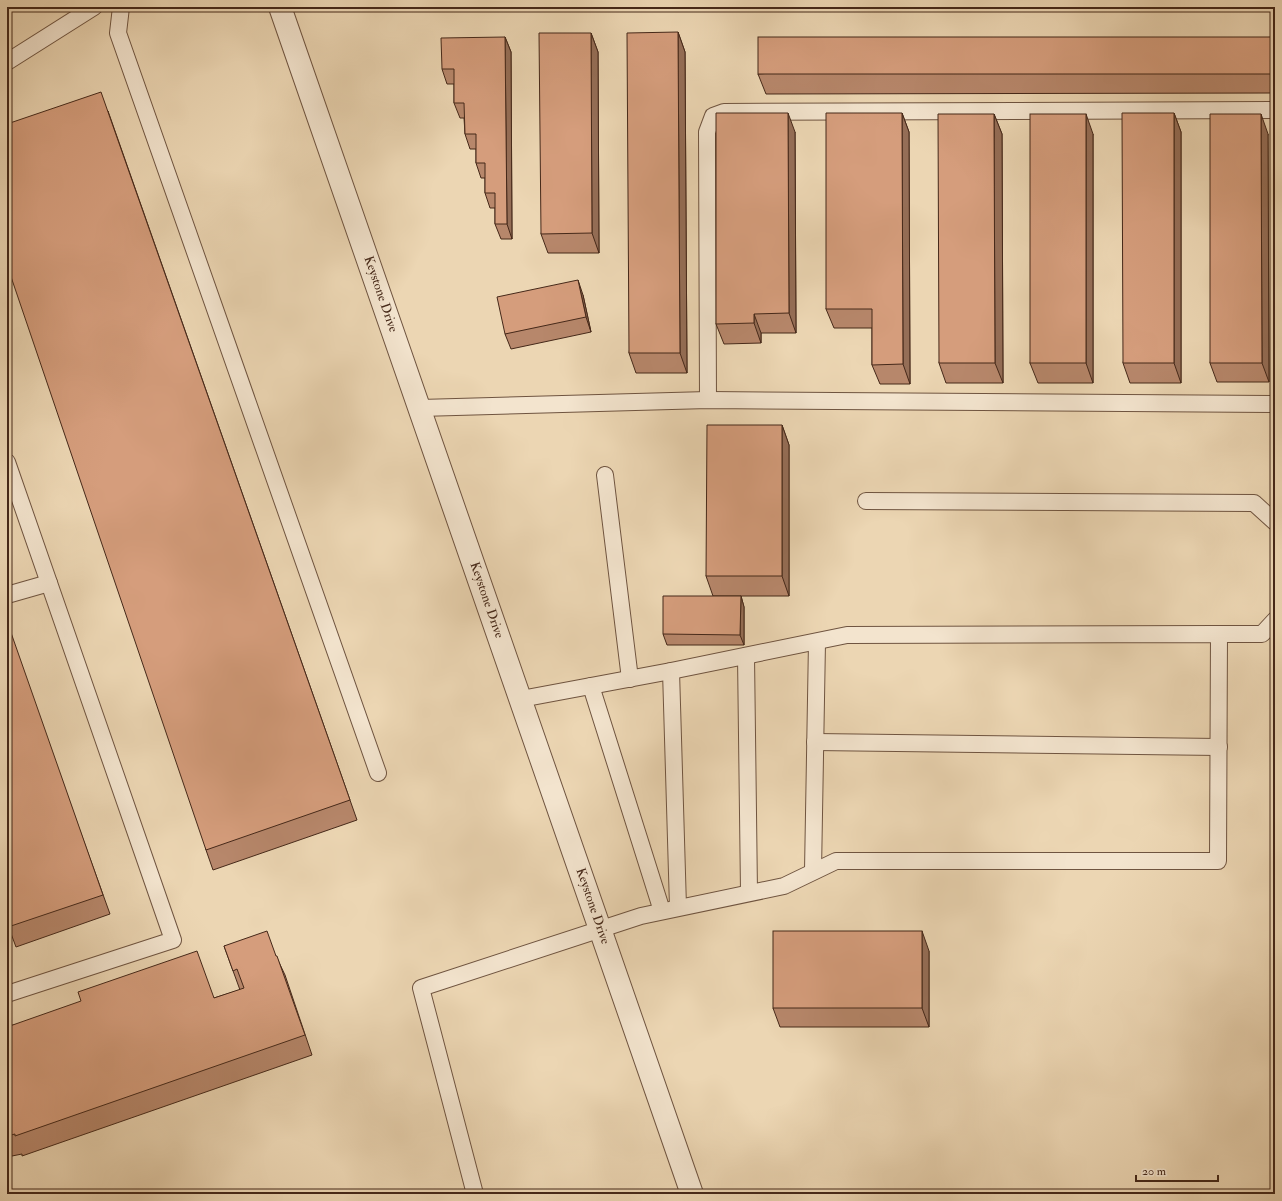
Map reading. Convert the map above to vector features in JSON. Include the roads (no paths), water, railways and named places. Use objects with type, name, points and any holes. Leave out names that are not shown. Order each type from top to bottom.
[{"type":"street","name":"Keystone Drive","points":[[280,7],[692,1194]]},
{"type":"lane","points":[[7,62],[94,7]]},
{"type":"lane","points":[[121,7],[118,33],[378,773]]},
{"type":"lane","points":[[708,400],[707,132],[713,116],[724,112],[1275,110]]},
{"type":"lane","points":[[420,408],[708,400],[1275,404]]},
{"type":"lane","points":[[7,462],[173,940],[7,994]]},
{"type":"lane","points":[[605,475],[630,679]]},
{"type":"lane","points":[[866,501],[1254,503],[1275,522]]},
{"type":"lane","points":[[7,595],[49,583]]},
{"type":"lane","points":[[521,699],[671,671],[847,635],[1262,634],[1275,620]]},
{"type":"lane","points":[[475,1194],[421,988],[641,916],[749,892],[784,886],[836,861],[1218,861],[1219,634]]},
{"type":"lane","points":[[813,871],[817,642]]},
{"type":"lane","points":[[746,656],[749,892]]},
{"type":"lane","points":[[670,909],[671,671]]},
{"type":"lane","points":[[591,686],[670,909]]},
{"type":"lane","points":[[815,742],[1219,747]]}]
